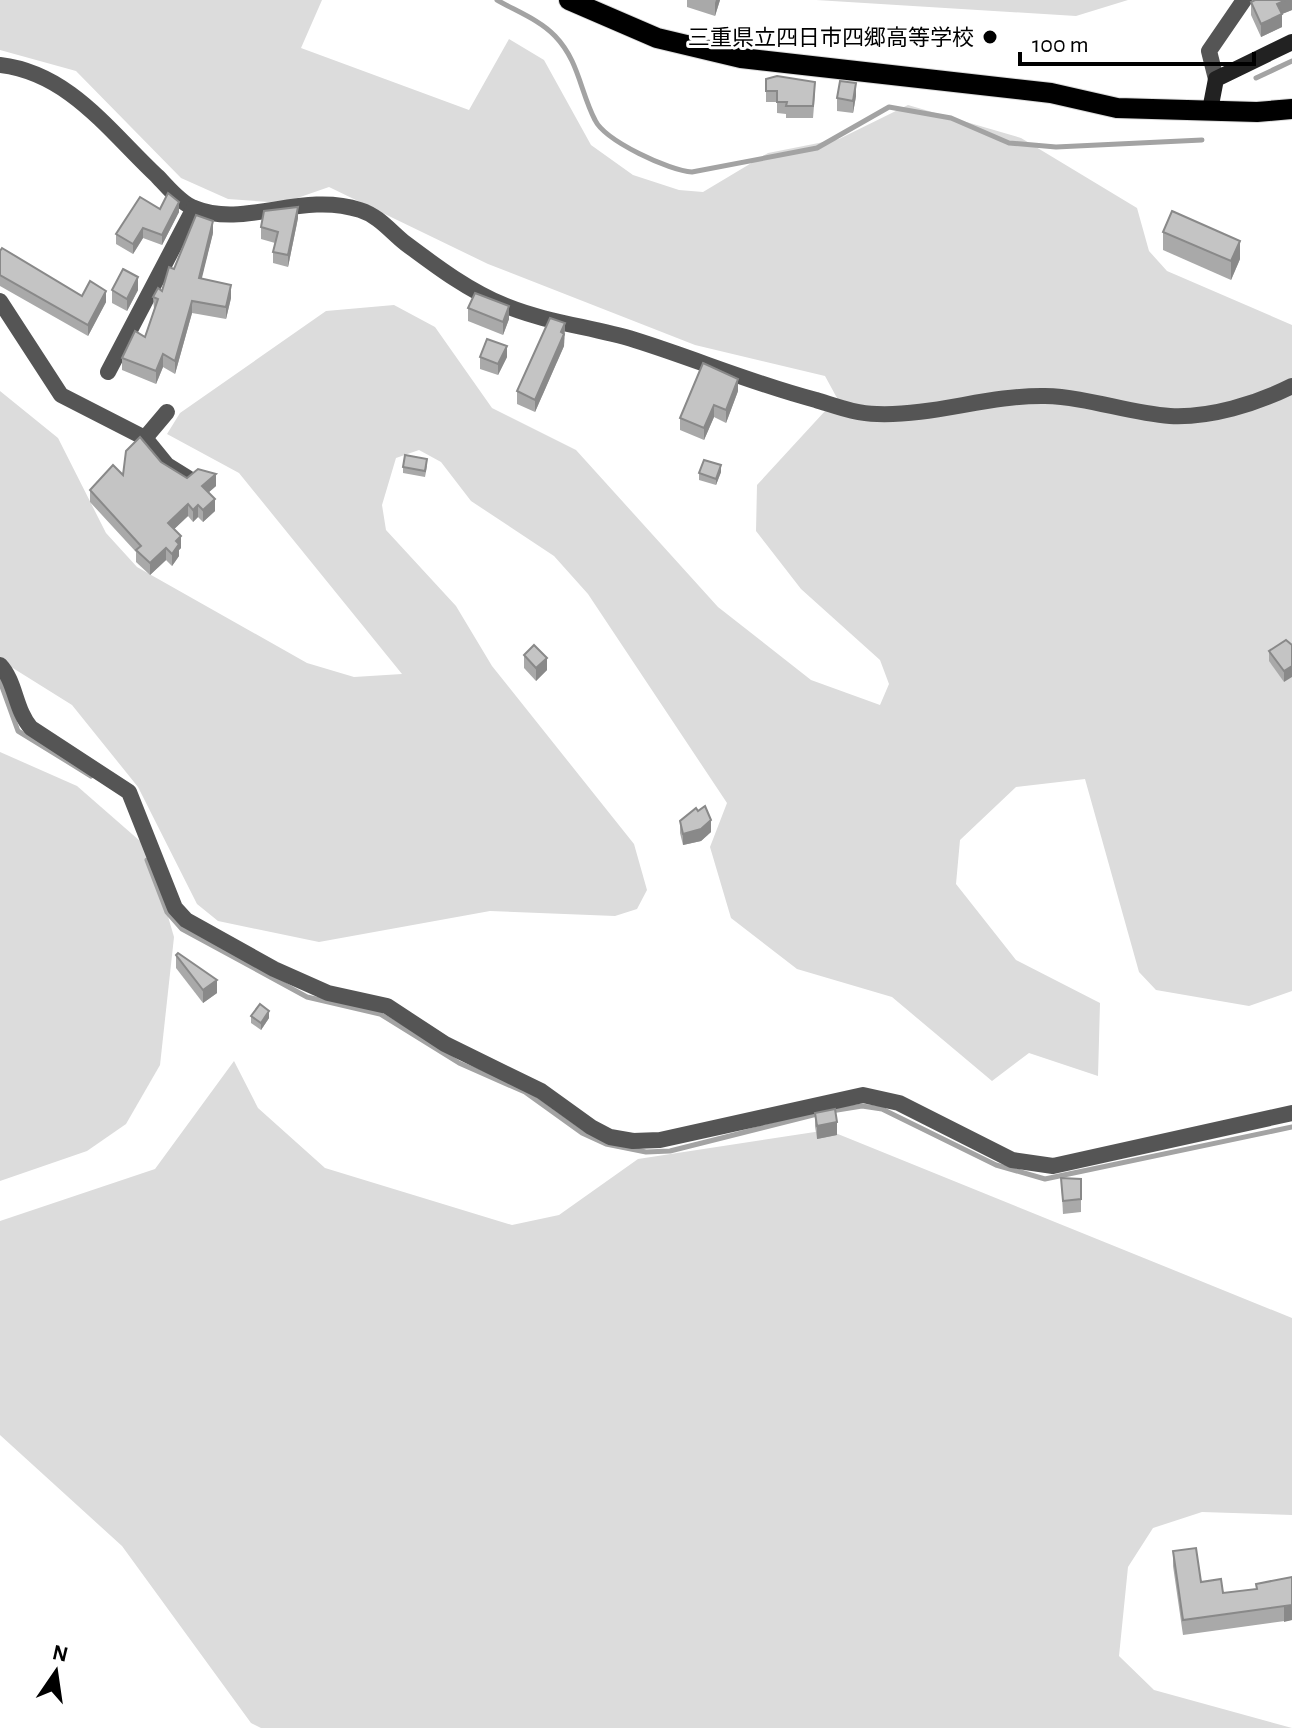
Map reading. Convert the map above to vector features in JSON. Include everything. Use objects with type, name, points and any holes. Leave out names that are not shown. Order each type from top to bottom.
[{"type":"main road","points":[[569,0],[657,38],[741,58],[1051,93],[1117,108],[1257,112],[1292,109]]},
{"type":"main road","points":[[1210,110],[1216,79],[1292,42]]},
{"type":"street","points":[[1216,79],[1209,51],[1244,0]]},
{"type":"street","points":[[0,65],[32,71],[59,83],[194,208],[234,215],[295,204],[324,203],[361,210],[384,223],[452,277],[508,307],[561,324],[631,339],[761,386],[864,413],[903,413],[1013,396],[1045,396],[1099,401],[1169,416],[1198,415],[1235,407],[1292,386]]},
{"type":"street","points":[[108,372],[194,208]]},
{"type":"street","points":[[0,301],[61,395],[145,438],[167,465],[188,478]]},
{"type":"street","points":[[145,438],[167,412]]},
{"type":"street","points":[[0,665],[6,671],[20,713],[31,728],[129,792],[175,908],[186,920],[274,969],[328,993],[387,1006],[445,1044],[541,1091],[610,1137],[660,1140],[863,1095],[899,1103],[1012,1160],[1053,1166],[1292,1113]]},
{"type":"shaded area","points":[[0,0],[322,0],[301,48],[469,110],[509,39],[544,60],[591,145],[633,175],[679,190],[703,192],[768,153],[839,139],[908,105],[1021,138],[1137,208],[1149,251],[1167,271],[1292,325],[1292,991],[1249,1006],[1156,990],[1139,972],[1085,779],[1016,787],[960,840],[956,884],[1016,960],[1100,1003],[1098,1076],[1029,1053],[992,1081],[892,997],[797,969],[731,918],[710,847],[727,803],[588,594],[554,556],[471,501],[441,462],[419,450],[396,458],[382,505],[386,530],[456,606],[492,666],[634,844],[647,890],[637,909],[615,916],[490,911],[319,942],[218,921],[197,904],[138,787],[72,705],[0,660],[0,391],[58,438],[106,533],[137,567],[307,663],[354,677],[402,674],[239,473],[167,434],[180,413],[326,311],[394,305],[435,327],[492,408],[576,450],[718,607],[811,680],[880,705],[889,684],[880,660],[801,589],[756,531],[757,485],[837,398],[825,376],[695,345],[488,264],[329,187],[283,203],[228,199],[181,178],[76,71],[0,50]]},
{"type":"shaded area","points":[[816,0],[1128,0],[1076,16]]},
{"type":"shaded area","points":[[0,752],[77,786],[148,848],[174,937],[160,1065],[126,1124],[87,1151],[0,1181]]},
{"type":"shaded area","points":[[234,1061],[258,1108],[325,1168],[512,1225],[559,1215],[638,1159],[828,1130],[1292,1318],[1292,1515],[1202,1512],[1153,1528],[1128,1567],[1119,1656],[1154,1690],[1292,1728],[261,1728],[251,1723],[122,1546],[0,1435],[0,1221],[155,1169]]},
{"type":"building","points":[[1286,0],[1277,4],[1282,14],[1261,24],[1251,2]]},
{"type":"building","points":[[777,76],[815,82],[813,106],[786,106],[787,102],[777,102],[777,91],[766,91],[766,79]]},
{"type":"building","points":[[840,81],[856,83],[853,101],[837,98]]},
{"type":"building","points":[[168,193],[179,202],[162,235],[143,228],[133,244],[116,234],[140,197],[160,209]]},
{"type":"building","points":[[298,207],[288,255],[273,252],[278,232],[261,227],[264,211]]},
{"type":"building","points":[[1172,211],[1240,241],[1231,261],[1163,232]]},
{"type":"building","points":[[196,215],[213,221],[199,278],[231,285],[226,307],[192,301],[175,361],[163,354],[156,371],[122,358],[135,331],[145,337],[158,299],[153,297],[158,288],[162,291],[169,267],[174,269]]},
{"type":"building","points":[[2,248],[82,296],[90,281],[106,291],[88,325],[0,275]]},
{"type":"building","points":[[123,269],[138,277],[127,299],[112,290]]},
{"type":"building","points":[[475,293],[509,306],[503,322],[468,308]]},
{"type":"building","points":[[550,318],[565,323],[561,332],[564,334],[535,400],[517,391]]},
{"type":"building","points":[[487,339],[507,346],[498,364],[480,357]]},
{"type":"building","points":[[703,363],[738,379],[726,410],[714,405],[704,428],[680,418]]},
{"type":"building","points":[[140,437],[161,462],[187,478],[198,469],[216,474],[202,486],[215,499],[203,510],[198,505],[193,510],[188,504],[168,523],[181,536],[176,541],[179,544],[172,554],[166,548],[150,563],[136,550],[141,546],[90,490],[113,465],[123,475],[126,451]]},
{"type":"building","points":[[405,455],[427,459],[425,471],[403,467]]},
{"type":"building","points":[[704,460],[721,465],[716,479],[699,473]]},
{"type":"building","points":[[1286,640],[1292,645],[1292,666],[1284,671],[1269,651]]},
{"type":"building","points":[[534,645],[547,658],[536,668],[524,655]]},
{"type":"building","points":[[705,806],[711,820],[701,829],[683,834],[680,821],[696,808],[698,811]]},
{"type":"building","points":[[178,953],[217,980],[203,990],[176,955]]},
{"type":"building","points":[[260,1004],[269,1011],[261,1023],[251,1016]]},
{"type":"building","points":[[835,1109],[837,1122],[817,1126],[815,1113]]},
{"type":"building","points":[[1061,1178],[1081,1179],[1081,1199],[1063,1201]]},
{"type":"building","points":[[1196,1548],[1201,1582],[1221,1579],[1223,1593],[1257,1589],[1256,1584],[1292,1577],[1292,1605],[1183,1620],[1173,1551]]},
{"type":"waterway","points":[[497,0],[528,16],[555,36],[574,66],[595,120],[611,137],[654,161],[692,172],[817,148],[889,107],[951,118],[1009,143],[1056,147],[1202,140]]},
{"type":"waterway","points":[[1256,78],[1292,61]]},
{"type":"waterway","points":[[0,681],[18,731],[91,776]]},
{"type":"waterway","points":[[147,860],[167,912],[182,929],[307,997],[380,1014],[459,1063],[525,1092],[582,1133],[606,1144],[646,1152],[670,1151],[821,1113]]},
{"type":"waterway","points":[[831,1111],[862,1106],[882,1109],[996,1165],[1045,1179],[1292,1127]]},
{"type":"place","name":"三重県立四日市四郷高等学校","points":[[990,37]]}]
